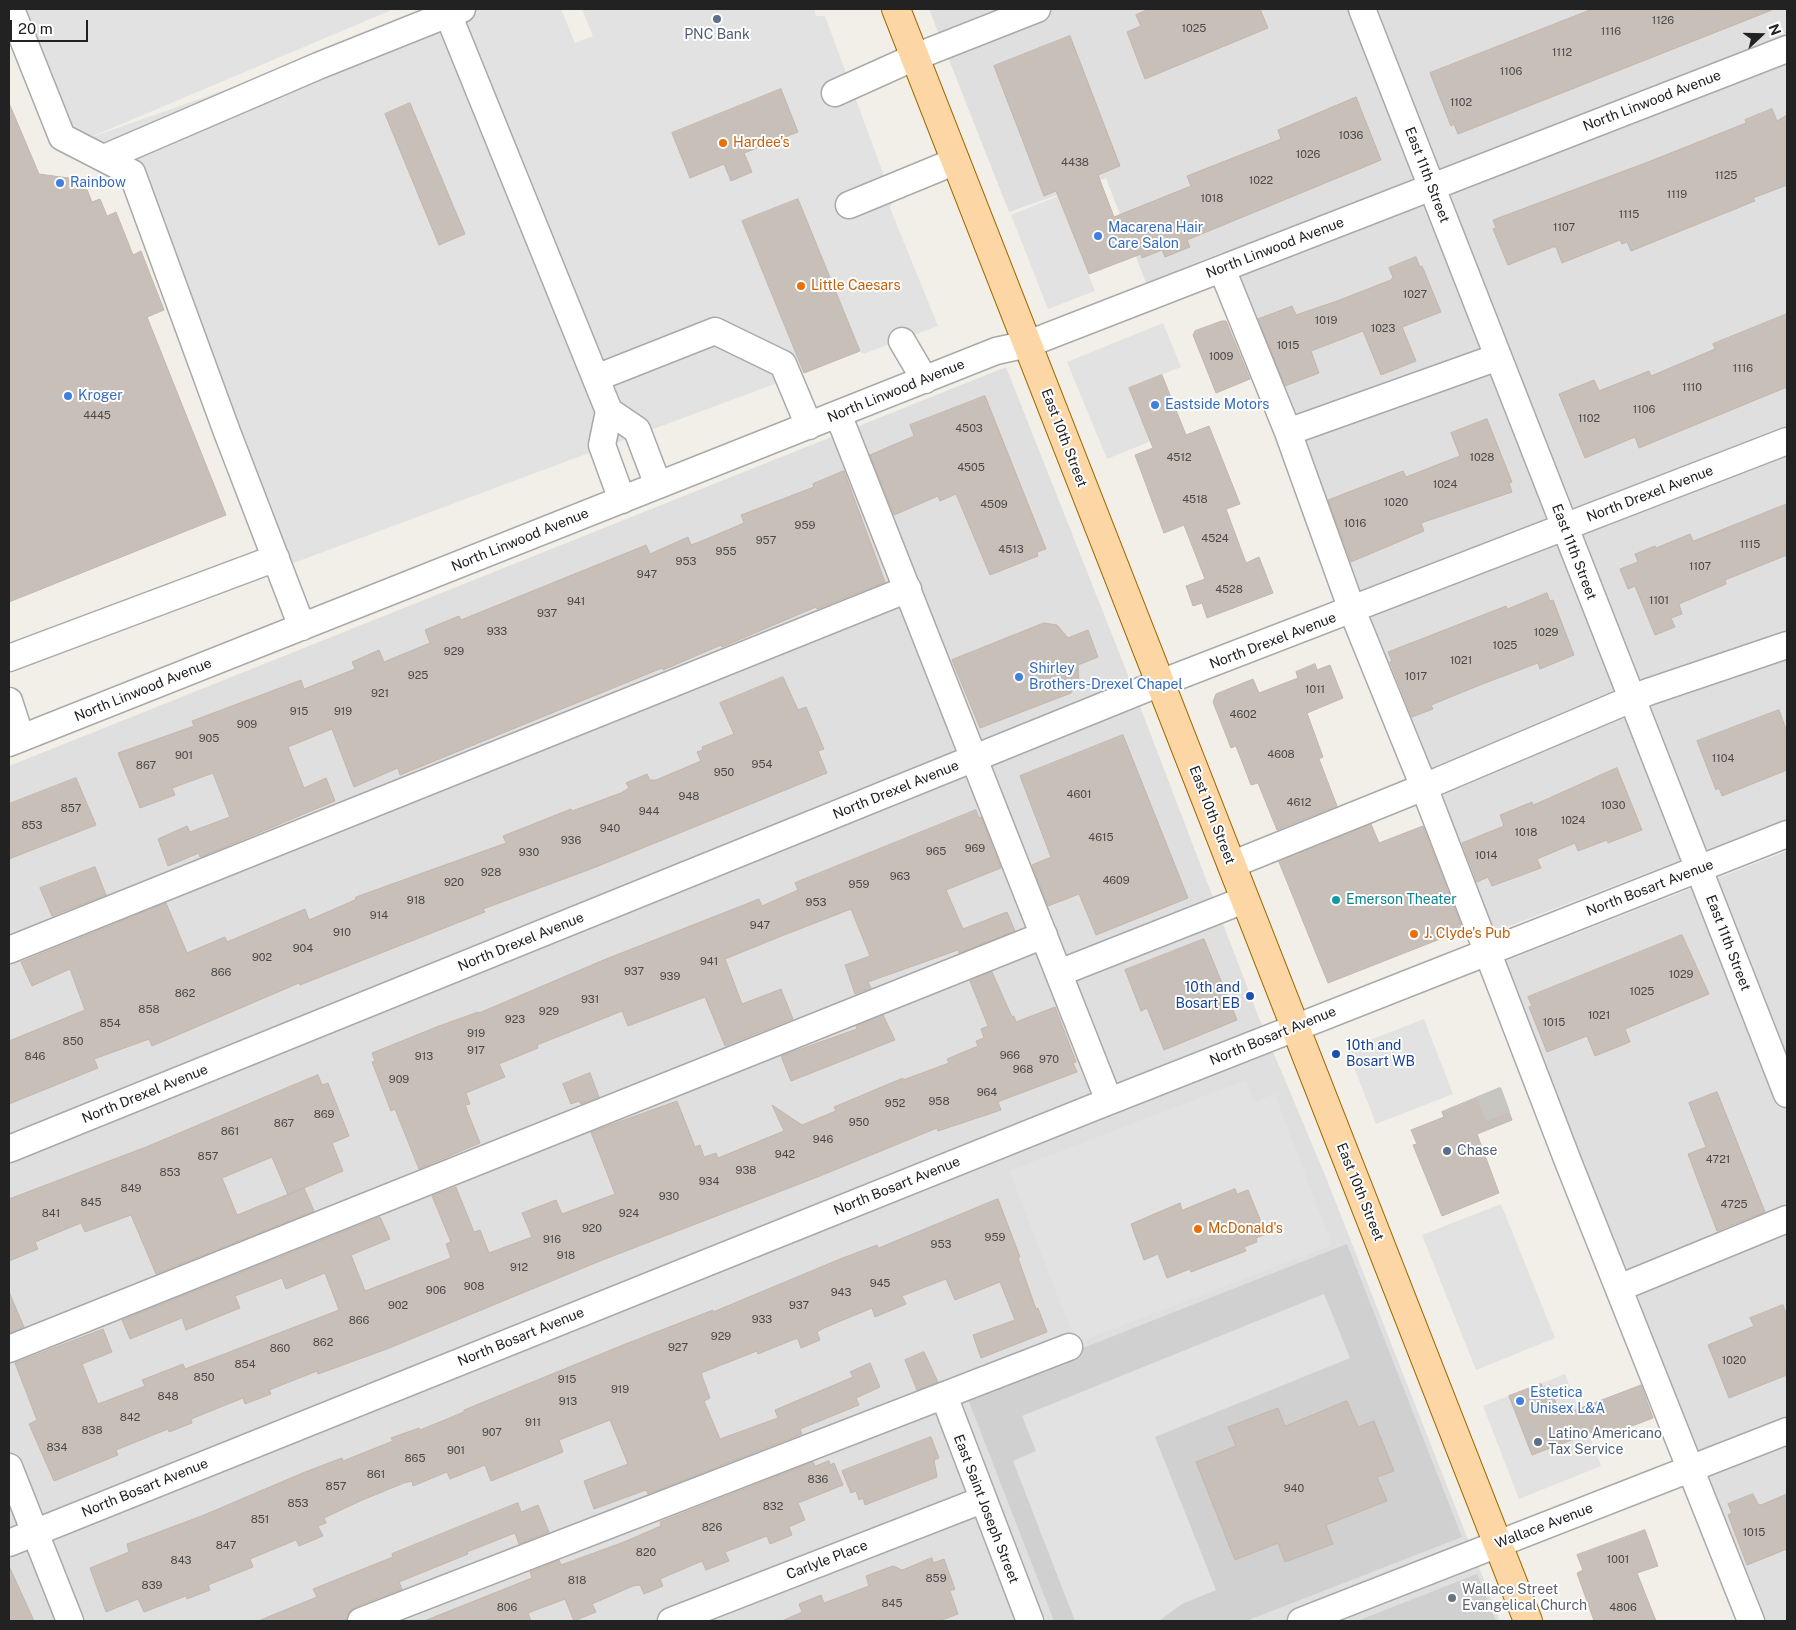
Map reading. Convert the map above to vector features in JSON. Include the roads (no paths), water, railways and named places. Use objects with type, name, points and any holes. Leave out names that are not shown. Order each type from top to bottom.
[{"type":"main road","name":"East 10th Street","points":[[896,9],[1528,1621]]},
{"type":"street","points":[[12,9],[62,137],[132,173],[227,432],[302,627]]},
{"type":"street","points":[[835,93],[915,57],[1037,9]]},
{"type":"street","name":"East 11th Street","points":[[1362,9],[1698,868],[1780,1055],[1787,1094]]},
{"type":"street","points":[[104,158],[318,66],[455,12],[609,411],[602,446],[622,500]]},
{"type":"street","name":"North Linwood Avenue","points":[[15,741],[996,351],[1028,344],[1787,48]]},
{"type":"street","points":[[849,205],[956,161]]},
{"type":"street","points":[[1222,269],[1288,432],[1352,610],[1424,787],[1751,1621]]},
{"type":"street","points":[[596,378],[714,331],[783,364],[809,426]]},
{"type":"street","points":[[902,341],[925,380]]},
{"type":"street","points":[[1288,432],[1498,357]]},
{"type":"street","points":[[609,411],[637,430],[658,485]]},
{"type":"street","points":[[838,414],[1109,1101]]},
{"type":"street","name":"North Drexel Avenue","points":[[9,1149],[974,758],[1787,440]]},
{"type":"street","points":[[9,658],[276,558]]},
{"type":"street","points":[[9,950],[908,589]]},
{"type":"street","points":[[1231,865],[1633,701],[1648,692],[1787,645]]},
{"type":"street","points":[[9,701],[15,741]]},
{"type":"street","name":"North Bosart Avenue","points":[[9,1543],[1109,1101],[1787,834]]},
{"type":"street","points":[[1059,973],[1244,900]]},
{"type":"street","points":[[9,1349],[1044,935]]},
{"type":"street","points":[[1619,1288],[1787,1219]]},
{"type":"street","points":[[361,1621],[1069,1347]]},
{"type":"street","name":"East Saint Joseph Street","points":[[944,1396],[982,1500],[1030,1621]]},
{"type":"street","name":"Wallace Avenue","points":[[1301,1621],[1787,1431]]},
{"type":"street","points":[[9,1467],[70,1621]]},
{"type":"street","name":"Carlyle Place","points":[[672,1621],[982,1500]]},
{"type":"tunnel","points":[[1489,1092],[1501,1125]]},
{"type":"place","name":"PNC Bank","points":[[717,19]]},
{"type":"place","name":"Hardee's","points":[[723,143]]},
{"type":"place","name":"Rainbow","points":[[60,183]]},
{"type":"place","name":"Macarena Hair Care Salon","points":[[1098,236]]},
{"type":"place","name":"Little Caesars","points":[[801,286]]},
{"type":"place","name":"Kroger","points":[[68,396]]},
{"type":"place","name":"Eastside Motors","points":[[1155,405]]},
{"type":"place","name":"Shirley Brothers-Drexel Chapel","points":[[1019,677]]},
{"type":"place","name":"Emerson Theater","points":[[1336,900]]},
{"type":"place","name":"J. Clyde's Pub","points":[[1414,934]]},
{"type":"place","name":"10th and Bosart EB","points":[[1250,996]]},
{"type":"place","name":"10th and Bosart WB","points":[[1336,1054]]},
{"type":"place","name":"Chase","points":[[1447,1151]]},
{"type":"place","name":"McDonald's","points":[[1198,1229]]},
{"type":"place","name":"Estetica Unisex L&A","points":[[1520,1401]]},
{"type":"place","name":"Latino Americano Tax Service","points":[[1538,1442]]},
{"type":"place","name":"Wallace Street Evangelical Church","points":[[1452,1598]]}]
